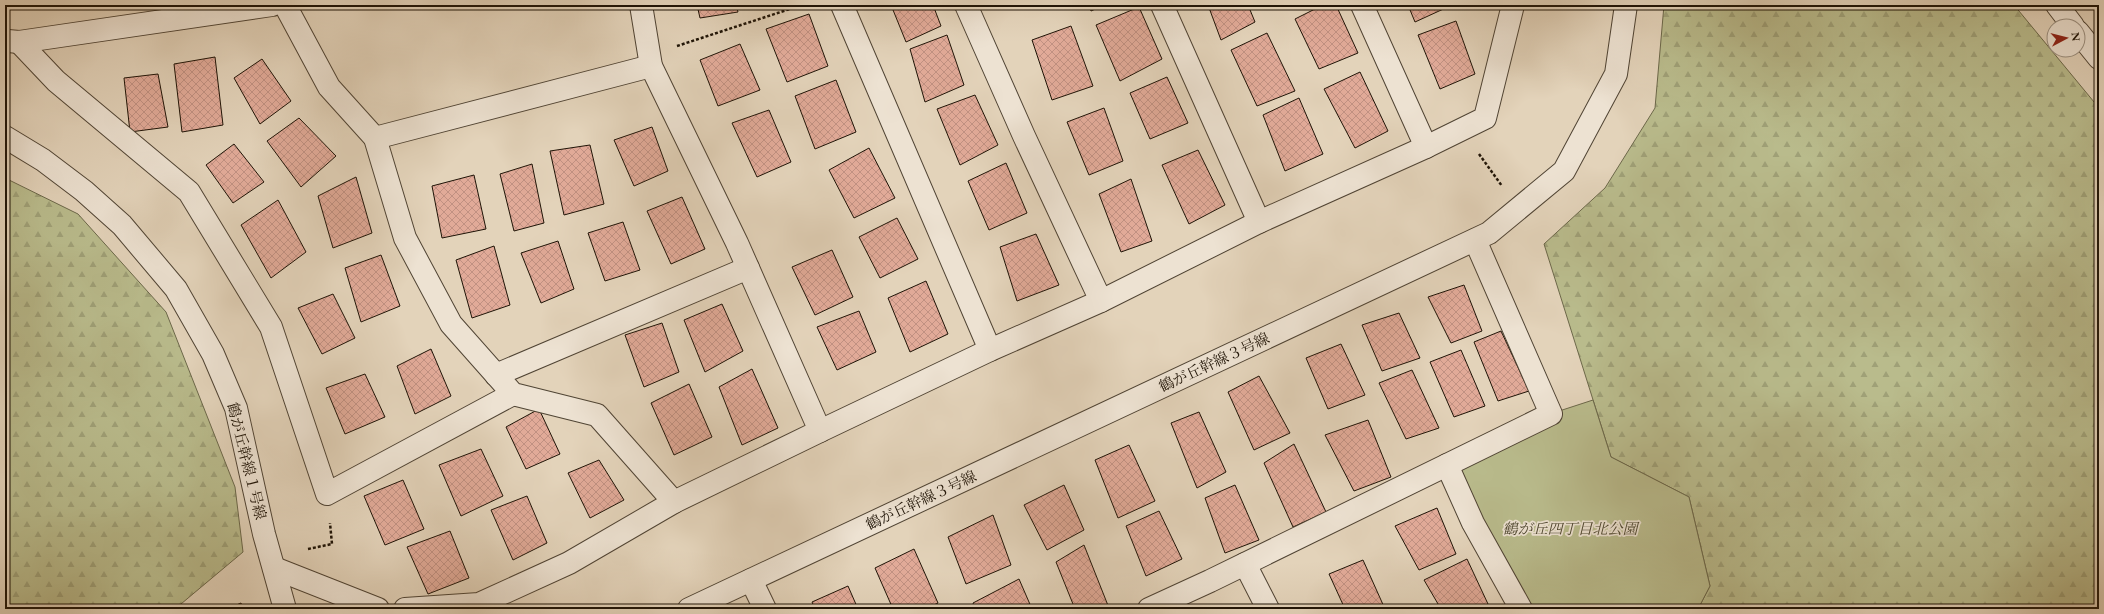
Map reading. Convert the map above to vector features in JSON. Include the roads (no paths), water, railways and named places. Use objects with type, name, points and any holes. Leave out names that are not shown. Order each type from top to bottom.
[{"type":"street","points":[[12,41],[272,5]]},
{"type":"street","points":[[285,5],[329,87],[375,138],[405,238],[451,324],[513,394],[597,415],[674,502]]},
{"type":"street","points":[[640,5],[650,61],[748,268],[820,431]]},
{"type":"street","points":[[842,5],[990,350]]},
{"type":"street","points":[[966,5],[1024,136],[1101,301]]},
{"type":"street","points":[[1162,5],[1259,222]]},
{"type":"street","points":[[1362,5],[1426,147]]},
{"type":"street","points":[[405,609],[479,604],[569,563],[674,502],[820,431],[990,350],[1101,301],[1259,222],[1426,147],[1485,118],[1513,5]]},
{"type":"street","name":"鶴が丘幹線３号線","points":[[689,609],[1475,240],[1489,232],[1564,171],[1616,74],[1626,5]]},
{"type":"street","points":[[2057,5],[2068,18]]},
{"type":"street","points":[[12,41],[56,82],[189,192],[271,327],[327,494],[513,394]]},
{"type":"street","points":[[2086,42],[2099,58]]},
{"type":"street","points":[[375,138],[650,61]]},
{"type":"street","name":"鶴が丘幹線１号線","points":[[5,137],[43,160],[84,191],[122,226],[176,289],[213,354],[236,408],[272,562],[285,609]]},
{"type":"street","points":[[1149,609],[1245,564],[1550,414],[1475,240]]},
{"type":"street","points":[[496,375],[748,268]]},
{"type":"street","points":[[1447,465],[1473,523],[1521,609]]},
{"type":"street","points":[[272,562],[378,609]]},
{"type":"street","points":[[1245,564],[1268,609]]},
{"type":"street","points":[[751,580],[765,609]]},
{"type":"park label","name":"鶴が丘四丁目北公園","points":[[1570,528]]}]
